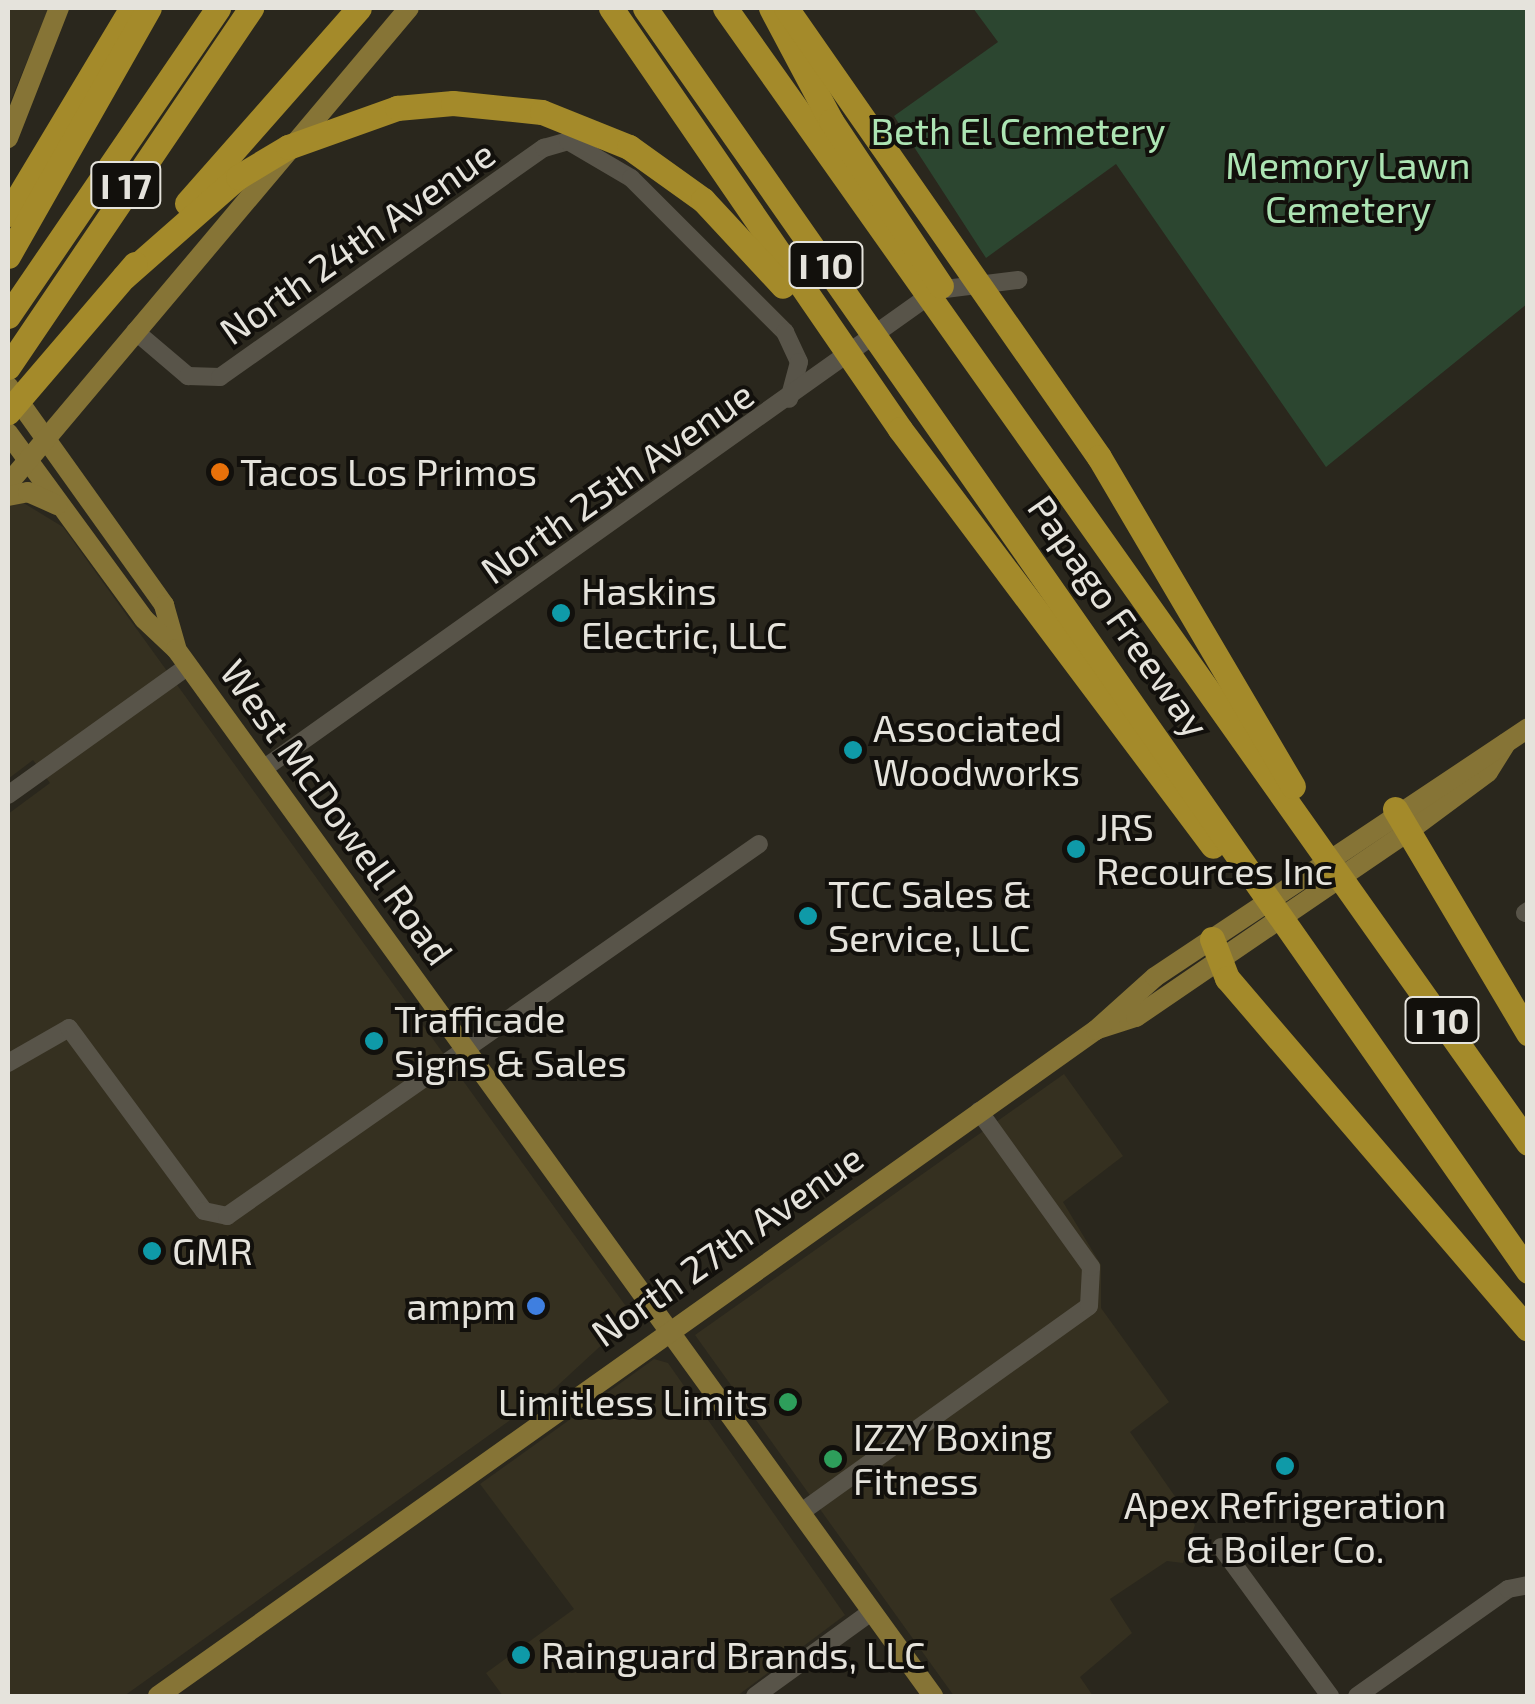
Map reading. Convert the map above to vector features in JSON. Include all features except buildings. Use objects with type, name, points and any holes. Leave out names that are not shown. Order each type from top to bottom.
[{"type":"highway","points":[[8,214],[132,8]]},
{"type":"highway","points":[[8,256],[149,8]]},
{"type":"highway","name":"I 17","points":[[8,316],[127,135],[218,8]]},
{"type":"highway","name":"I 17","points":[[8,367],[251,8]]},
{"type":"highway","points":[[16,411],[124,277],[359,8]]},
{"type":"highway","points":[[611,8],[752,233],[981,541],[1250,883]]},
{"type":"highway","name":"Papago Freeway","points":[[645,8],[1008,522],[1250,883],[1528,1271]]},
{"type":"highway","name":"Papago Freeway","points":[[724,8],[1066,481],[1528,1143]]},
{"type":"highway","points":[[771,8],[831,121],[1066,481]]},
{"type":"highway","points":[[786,8],[1099,457],[1284,766],[1314,837]]},
{"type":"highway","points":[[124,277],[238,177],[288,147],[378,113],[453,103],[586,126],[661,166],[752,233]]},
{"type":"highway","points":[[8,332],[127,148],[127,135]]},
{"type":"highway","points":[[1403,820],[1528,1033]]},
{"type":"highway","points":[[1214,951],[1528,1329]]},
{"type":"main road","points":[[8,138],[59,8]]},
{"type":"main road","points":[[8,484],[409,8]]},
{"type":"main road","name":"West McDowell Road","points":[[8,386],[16,411],[46,440],[164,605],[182,657]]},
{"type":"main road","name":"West McDowell Road","points":[[8,434],[182,657],[933,1696]]},
{"type":"main road","points":[[8,496],[28,492],[63,509]]},
{"type":"main road","name":"North 27th Avenue","points":[[158,1696],[666,1329],[1096,1030],[1403,820],[1488,772],[1506,743],[1528,728]]},
{"type":"street","name":"North 24th Avenue","points":[[135,331],[188,376],[230,372],[544,148],[568,141],[631,178],[784,332],[800,362],[787,402]]},
{"type":"street","name":"North 25th Avenue","points":[[263,769],[787,402],[938,290],[1018,280]]},
{"type":"street","points":[[8,795],[182,657]]},
{"type":"street","points":[[8,1063],[70,1028],[218,1217],[758,844]]},
{"type":"street","points":[[800,1513],[1089,1306],[1090,1267],[980,1111]]},
{"type":"street","points":[[1221,1548],[1330,1696]]},
{"type":"street","points":[[1358,1696],[1527,1585]]},
{"type":"street","points":[[755,1696],[871,1612]]},
{"type":"shaded area","points":[[8,8],[49,8],[8,107]]},
{"type":"shaded area","points":[[22,502],[63,527],[633,1316],[555,1388],[124,1696],[8,1696],[8,814],[50,783],[33,760],[8,779],[8,505]]},
{"type":"shaded area","points":[[1064,1074],[1123,1156],[1063,1202],[1101,1265],[1101,1308],[1169,1402],[1130,1432],[1195,1525],[1183,1563],[1167,1561],[1110,1599],[1132,1633],[1080,1677],[1093,1696],[954,1696],[695,1335]]},
{"type":"shaded area","points":[[654,1359],[668,1363],[845,1615],[737,1696],[503,1696],[486,1673],[574,1609],[480,1484]]},
{"type":"green space","name":"Memory Lawn Cemetery","points":[[973,8],[1527,8],[1527,304],[1326,467],[1116,164],[986,258],[894,116],[998,42]]},
{"type":"place","name":"Tacos Los Primos","points":[[220,472]]},
{"type":"place","name":"Haskins Electric, LLC","points":[[561,613]]},
{"type":"place","name":"Associated Woodworks","points":[[853,750]]},
{"type":"place","name":"JRS Recources Inc","points":[[1076,849]]},
{"type":"place","name":"TCC Sales & Service, LLC","points":[[808,916]]},
{"type":"place","name":"Trafficade Signs & Sales","points":[[374,1041]]},
{"type":"place","name":"GMR","points":[[152,1251]]},
{"type":"place","name":"ampm","points":[[536,1306]]},
{"type":"place","name":"Limitless Limits","points":[[788,1402]]},
{"type":"place","name":"IZZY Boxing Fitness","points":[[833,1459]]},
{"type":"place","name":"Apex Refrigeration & Boiler Co.","points":[[1285,1466]]},
{"type":"place","name":"Rainguard Brands, LLC","points":[[521,1655]]},
{"type":"park label","name":"Beth El Cemetery","points":[[1018,131]]}]
